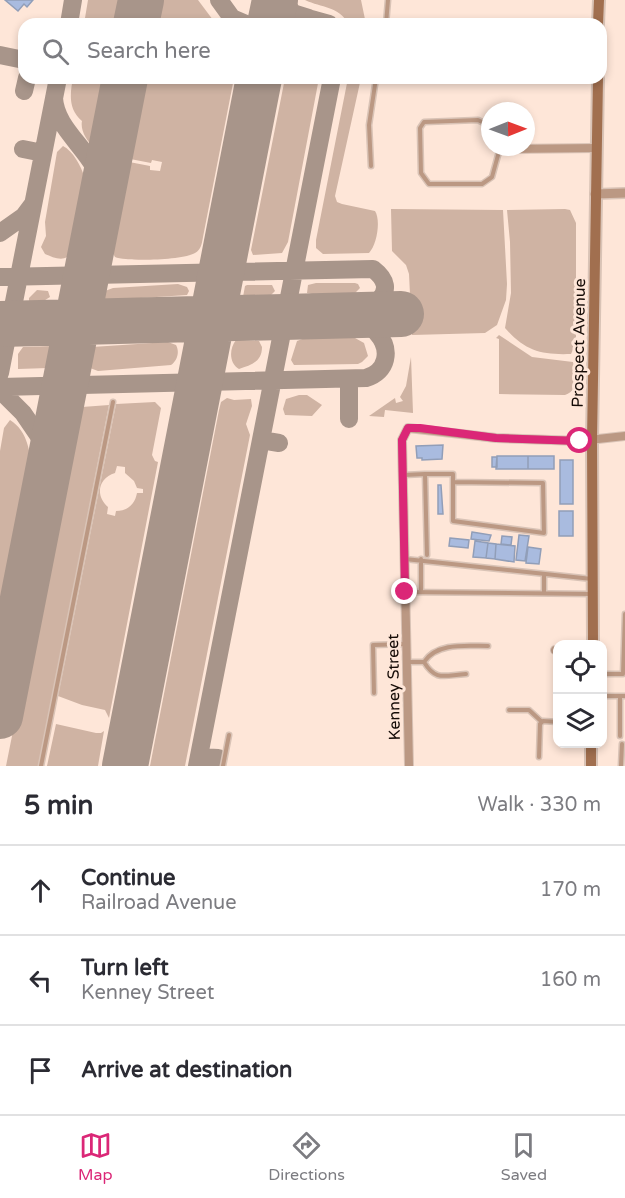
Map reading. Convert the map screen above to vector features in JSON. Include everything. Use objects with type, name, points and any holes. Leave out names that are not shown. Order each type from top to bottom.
[{"type":"main road","points":[[598,18],[599,0]]},
{"type":"main road","name":"Prospect Avenue","points":[[593,640],[592,440],[598,84]]},
{"type":"main road","points":[[591,748],[591,766]]},
{"type":"street","points":[[535,148],[597,148]]},
{"type":"street","points":[[596,194],[625,193]]},
{"type":"street","name":"Kenney Street","points":[[409,766],[402,440],[408,428],[496,438],[592,440]]},
{"type":"street","points":[[592,440],[625,436]]},
{"type":"lane","points":[[386,18],[388,0]]},
{"type":"lane","points":[[370,166],[369,125],[375,84]]},
{"type":"lane","points":[[481,122],[424,122],[420,128],[421,173],[429,184],[482,184],[492,177],[498,156]]},
{"type":"lane","points":[[41,766],[113,402]]},
{"type":"lane","points":[[425,474],[427,555]]},
{"type":"lane","points":[[403,475],[453,474],[453,482],[453,521],[544,533],[543,483],[453,482]]},
{"type":"lane","points":[[405,559],[593,579]]},
{"type":"lane","points":[[421,559],[422,592]]},
{"type":"lane","points":[[544,574],[544,593]]},
{"type":"lane","points":[[405,592],[593,594]]},
{"type":"lane","points":[[607,674],[624,674],[625,614]]},
{"type":"lane","points":[[374,693],[373,645],[406,644]]},
{"type":"lane","points":[[424,662],[428,656],[446,647],[488,645]]},
{"type":"lane","points":[[407,662],[424,662]]},
{"type":"lane","points":[[424,662],[431,673],[436,676],[466,674]]},
{"type":"lane","points":[[607,696],[623,696],[620,736]]},
{"type":"lane","points":[[509,710],[529,710],[542,722],[553,722]]},
{"type":"lane","points":[[539,757],[539,726],[542,722]]},
{"type":"lane","points":[[223,766],[229,735]]},
{"type":"lane","points":[[621,766],[622,744]]},
{"type":"shaded area","points":[[88,0],[123,0],[120,18],[85,18]]},
{"type":"shaded area","points":[[156,0],[198,0],[212,18],[153,18]]},
{"type":"shaded area","points":[[305,0],[361,0],[365,18],[345,18],[335,11]]},
{"type":"shaded area","points":[[72,84],[108,84],[94,147],[85,136],[82,121],[72,106]]},
{"type":"shaded area","points":[[140,84],[233,84],[202,244],[197,252],[168,259],[143,260],[115,257],[111,237],[112,224],[124,161],[150,166],[150,170],[160,171],[162,162],[152,160],[151,163],[125,158]]},
{"type":"shaded area","points":[[284,84],[318,84],[288,242],[282,253],[253,255],[251,250]]},
{"type":"shaded area","points":[[347,84],[360,84],[335,196],[337,202],[342,204],[375,211],[378,220],[374,244],[369,253],[323,254],[316,248]]},
{"type":"shaded area","points":[[63,146],[73,155],[81,168],[85,194],[76,243],[67,257],[59,259],[45,254],[41,247],[46,236],[45,222],[57,152]]},
{"type":"shaded area","points":[[391,209],[503,210],[507,284],[506,300],[497,325],[485,333],[412,335],[409,274],[406,265],[392,251]]},
{"type":"shaded area","points":[[507,210],[570,210],[576,223],[576,343],[571,354],[551,354],[527,347],[505,328],[511,293]]},
{"type":"shaded area","points":[[355,283],[360,288],[355,293],[307,293],[308,285]]},
{"type":"shaded area","points":[[178,284],[187,287],[189,291],[187,295],[111,300],[101,298],[105,291],[113,288]]},
{"type":"shaded area","points":[[247,285],[272,285],[275,291],[270,296],[243,297]]},
{"type":"shaded area","points":[[37,290],[48,291],[50,297],[42,302],[29,303],[29,298]]},
{"type":"shaded area","points":[[499,335],[532,357],[573,362],[576,382],[573,389],[565,395],[499,394],[499,339],[496,338]]},
{"type":"shaded area","points":[[305,338],[355,338],[364,343],[368,356],[358,364],[294,365],[291,360],[297,341]]},
{"type":"shaded area","points":[[236,340],[259,341],[262,347],[258,359],[239,369],[233,363],[231,356]]},
{"type":"shaded area","points":[[168,342],[176,345],[178,351],[171,365],[98,371],[90,368],[88,363],[88,355],[92,347]]},
{"type":"shaded area","points":[[53,346],[55,348],[52,362],[48,368],[18,369],[18,354],[23,347]]},
{"type":"shaded area","points":[[411,357],[413,413],[385,410],[384,417],[369,416],[395,398],[396,403],[403,401],[400,397],[406,386]]},
{"type":"shaded area","points":[[307,395],[322,405],[312,416],[285,415],[283,409],[286,399]]},
{"type":"shaded area","points":[[227,398],[251,399],[252,406],[246,424],[250,435],[185,766],[150,766],[219,410],[221,402]]},
{"type":"shaded area","points":[[155,402],[161,408],[152,455],[158,462],[109,718],[105,710],[58,696],[116,404]],"holes":[[[117,466],[125,467],[125,473],[134,481],[137,488],[143,489],[143,493],[137,493],[130,506],[116,511],[115,516],[107,514],[108,507],[101,498],[100,488],[105,479],[115,473]]]},
{"type":"shaded area","points":[[109,405],[39,766],[6,766],[76,416],[82,407]]},
{"type":"shaded area","points":[[10,420],[25,437],[31,473],[0,636],[0,451],[4,428]]},
{"type":"shaded area","points":[[56,724],[96,733],[104,731],[98,766],[47,766]]},
{"type":"building","points":[[5,0],[33,0],[27,7],[24,4],[18,11]]},
{"type":"building","points":[[443,445],[442,459],[417,458],[416,446]]},
{"type":"building","points":[[497,456],[528,456],[528,469],[496,469]]},
{"type":"building","points":[[528,456],[554,456],[554,469],[528,469]]},
{"type":"building","points":[[492,457],[497,457],[497,467],[492,467]]},
{"type":"building","points":[[560,460],[573,460],[573,504],[560,504]]},
{"type":"building","points":[[438,485],[441,485],[443,514],[438,514]]},
{"type":"building","points":[[559,511],[573,511],[573,536],[559,536]]},
{"type":"building","points":[[472,532],[491,535],[489,541],[471,539]]},
{"type":"building","points":[[519,535],[529,536],[525,561],[516,560]]},
{"type":"building","points":[[502,536],[512,537],[511,545],[501,544]]},
{"type":"building","points":[[450,538],[469,540],[468,548],[449,546]]},
{"type":"building","points":[[475,541],[488,543],[486,558],[473,557]]},
{"type":"building","points":[[488,543],[496,544],[495,559],[486,558]]},
{"type":"building","points":[[496,544],[515,546],[514,562],[495,559]]},
{"type":"building","points":[[528,547],[541,549],[539,564],[526,563]]},
{"type":"taxiway","points":[[70,18],[73,0]]},
{"type":"taxiway","points":[[219,0],[232,18]]},
{"type":"taxiway","points":[[283,0],[293,13],[309,18]]},
{"type":"taxiway","points":[[0,55],[18,59]]},
{"type":"taxiway","points":[[24,91],[26,84]]},
{"type":"taxiway","points":[[0,373],[57,84]]},
{"type":"taxiway","points":[[245,145],[257,84]]},
{"type":"taxiway","points":[[197,766],[331,84]]},
{"type":"taxiway","points":[[54,98],[62,123],[87,155],[99,178],[101,191],[86,271]]},
{"type":"taxiway","points":[[23,149],[43,153]]},
{"type":"taxiway","points":[[0,233],[24,216],[33,204]]},
{"type":"taxiway","points":[[0,277],[373,269],[385,285],[384,292],[374,304],[349,315]]},
{"type":"taxiway","points":[[0,387],[366,378],[383,366],[385,346],[371,327],[349,315]]},
{"type":"taxiway","points":[[349,379],[349,419]]},
{"type":"taxiway","points":[[0,390],[23,413],[51,454]]},
{"type":"taxiway","points":[[261,440],[279,443]]},
{"type":"taxiway","points":[[199,757],[218,758]]},
{"type":"runway","points":[[137,18],[141,0]]},
{"type":"runway","points":[[271,18],[275,0]]},
{"type":"runway","points":[[0,716],[124,84]]},
{"type":"runway","points":[[125,766],[258,84]]},
{"type":"runway","points":[[0,324],[401,314]]},
{"type":"route","points":[[405,592],[402,440],[408,428],[496,438],[580,441]]}]
